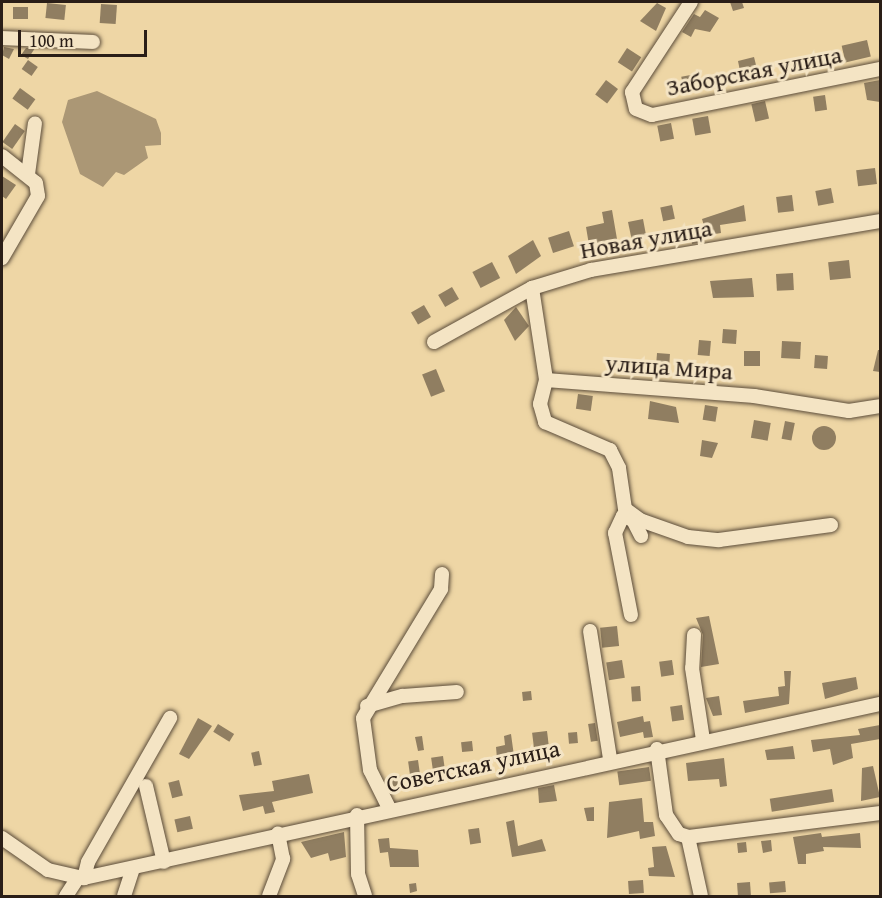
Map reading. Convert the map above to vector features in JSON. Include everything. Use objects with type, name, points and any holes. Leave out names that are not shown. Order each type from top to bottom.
[{"type":"street","name":"Заборская улица","points":[[691,2],[632,92],[636,109],[652,115],[880,69]]},
{"type":"street","points":[[2,38],[93,42]]},
{"type":"street","points":[[28,174],[35,123]]},
{"type":"street","points":[[2,156],[28,174],[38,189],[35,204],[2,258]]},
{"type":"street","name":"Новая улица","points":[[434,342],[532,288],[591,270],[880,221]]},
{"type":"street","points":[[532,288],[546,380],[540,404],[545,422],[610,450],[627,514],[640,536]]},
{"type":"street","name":"улица Мира","points":[[546,380],[754,396],[849,411],[880,406]]},
{"type":"street","points":[[627,514],[688,537],[718,540],[831,525]]},
{"type":"street","points":[[627,514],[615,533],[631,615]]},
{"type":"street","points":[[389,808],[370,770],[362,725],[367,706],[441,589],[442,574]]},
{"type":"street","points":[[590,631],[610,759]]},
{"type":"street","points":[[694,636],[692,668],[703,740]]},
{"type":"street","points":[[367,706],[403,696],[456,692]]},
{"type":"street","name":"Советская улица","points":[[80,879],[134,869],[278,833],[610,759],[880,704]]},
{"type":"street","points":[[66,897],[80,879],[170,718]]},
{"type":"street","points":[[657,749],[666,815],[679,834],[688,837],[880,813]]},
{"type":"street","points":[[146,786],[164,862]]},
{"type":"street","points":[[357,815],[358,874],[365,897]]},
{"type":"street","points":[[270,897],[283,860],[278,833]]},
{"type":"street","points":[[688,837],[701,897]]},
{"type":"street","points":[[2,838],[48,870],[80,879]]},
{"type":"street","points":[[124,897],[134,869]]},
{"type":"shaded area","points":[[97,91],[156,119],[161,133],[161,145],[145,146],[148,158],[124,175],[116,172],[103,187],[80,174],[62,122],[68,100]]},
{"type":"building","points":[[730,2],[742,2],[744,8],[733,11]]},
{"type":"building","points":[[47,3],[66,5],[64,20],[45,18]]},
{"type":"building","points":[[657,3],[666,8],[656,31],[640,21]]},
{"type":"building","points":[[101,4],[117,5],[116,24],[100,23]]},
{"type":"building","points":[[13,7],[28,7],[28,19],[13,19]]},
{"type":"building","points":[[705,10],[719,18],[710,32],[695,29],[691,37],[682,32],[694,14],[700,17]]},
{"type":"building","points":[[867,40],[871,57],[845,62],[842,46]]},
{"type":"building","points":[[4,47],[14,49],[9,59],[2,55]]},
{"type":"building","points":[[26,48],[35,48],[28,59],[21,55]]},
{"type":"building","points":[[627,48],[641,57],[632,72],[618,62]]},
{"type":"building","points":[[754,57],[758,73],[742,81],[738,61]]},
{"type":"building","points":[[810,59],[812,71],[798,73],[796,61]]},
{"type":"building","points":[[28,60],[38,67],[32,76],[22,69]]},
{"type":"building","points":[[696,74],[699,89],[684,92],[681,77]]},
{"type":"building","points":[[606,80],[618,89],[607,103],[595,94]]},
{"type":"building","points":[[880,80],[880,102],[867,100],[864,83]]},
{"type":"building","points":[[20,88],[35,99],[28,110],[12,99]]},
{"type":"building","points":[[825,95],[827,110],[815,112],[813,97]]},
{"type":"building","points":[[765,101],[769,119],[755,122],[751,104]]},
{"type":"building","points":[[708,116],[711,133],[695,136],[692,119]]},
{"type":"building","points":[[671,123],[674,139],[660,141],[657,126]]},
{"type":"building","points":[[15,124],[25,131],[12,149],[2,142]]},
{"type":"building","points":[[875,168],[877,184],[858,186],[856,170]]},
{"type":"building","points":[[2,176],[16,185],[6,199],[2,196]]},
{"type":"building","points":[[831,188],[834,203],[818,206],[815,191]]},
{"type":"building","points":[[792,195],[794,211],[778,213],[776,197]]},
{"type":"building","points":[[672,205],[675,219],[663,221],[660,207]]},
{"type":"building","points":[[744,205],[746,221],[720,225],[721,233],[703,236],[703,242],[692,244],[691,236],[683,237],[682,228],[704,226],[702,219]]},
{"type":"building","points":[[612,210],[617,239],[589,245],[586,227],[604,223],[602,212]]},
{"type":"building","points":[[643,219],[646,235],[632,241],[628,222]]},
{"type":"building","points":[[569,231],[574,246],[553,253],[548,238]]},
{"type":"building","points":[[533,240],[541,256],[516,274],[508,256]]},
{"type":"building","points":[[849,260],[851,278],[830,280],[828,262]]},
{"type":"building","points":[[492,262],[500,278],[481,288],[472,272]]},
{"type":"building","points":[[793,273],[794,290],[777,291],[776,274]]},
{"type":"building","points":[[752,278],[754,297],[713,298],[710,281]]},
{"type":"building","points":[[452,287],[459,299],[445,307],[438,295]]},
{"type":"building","points":[[424,305],[431,317],[418,325],[411,312]]},
{"type":"building","points":[[516,307],[529,326],[515,341],[504,320]]},
{"type":"building","points":[[723,329],[737,330],[736,344],[722,343]]},
{"type":"building","points":[[699,340],[711,341],[710,356],[698,355]]},
{"type":"building","points":[[782,341],[801,342],[800,359],[781,358]]},
{"type":"building","points":[[878,350],[880,350],[880,372],[873,371]]},
{"type":"building","points":[[744,351],[760,351],[760,366],[744,366]]},
{"type":"building","points":[[657,353],[670,354],[669,367],[656,366]]},
{"type":"building","points":[[815,355],[828,356],[827,369],[814,368]]},
{"type":"building","points":[[436,369],[445,391],[431,397],[422,375]]},
{"type":"building","points":[[578,394],[593,396],[591,411],[576,409]]},
{"type":"building","points":[[650,401],[676,407],[679,423],[648,419]]},
{"type":"building","points":[[705,405],[718,407],[715,422],[703,420]]},
{"type":"building","points":[[754,420],[771,423],[768,441],[751,438]]},
{"type":"building","points":[[785,421],[795,423],[791,441],[782,439]]},
{"type":"building","points":[[824,426],[832,430],[836,438],[832,446],[824,450],[816,446],[812,438],[816,430]]},
{"type":"building","points":[[702,440],[718,443],[712,458],[700,456]]},
{"type":"building","points":[[709,616],[719,664],[701,667],[703,635],[696,618]]},
{"type":"building","points":[[617,626],[619,646],[602,648],[600,628]]},
{"type":"building","points":[[622,660],[625,678],[609,680],[606,663]]},
{"type":"building","points":[[672,660],[674,675],[661,677],[659,662]]},
{"type":"building","points":[[784,671],[791,671],[789,704],[745,713],[743,701],[779,696],[778,687],[785,686]]},
{"type":"building","points":[[856,677],[858,689],[825,699],[822,683]]},
{"type":"building","points":[[640,686],[641,701],[632,702],[631,687]]},
{"type":"building","points":[[531,691],[532,700],[523,701],[522,692]]},
{"type":"building","points":[[719,696],[722,715],[713,716],[706,698]]},
{"type":"building","points":[[682,705],[684,720],[672,722],[670,707]]},
{"type":"building","points":[[643,716],[644,722],[650,721],[653,737],[644,738],[643,732],[620,737],[617,722]]},
{"type":"building","points":[[198,718],[212,726],[189,759],[179,754]]},
{"type":"building","points":[[595,723],[598,741],[591,742],[588,724]]},
{"type":"building","points":[[218,724],[234,734],[229,742],[213,732]]},
{"type":"building","points":[[880,725],[880,739],[851,744],[853,758],[833,765],[830,749],[813,752],[811,740],[860,735],[858,729]]},
{"type":"building","points":[[547,731],[549,747],[534,749],[532,733]]},
{"type":"building","points":[[577,732],[578,743],[569,744],[568,733]]},
{"type":"building","points":[[511,734],[514,756],[497,759],[496,747],[505,745],[504,736]]},
{"type":"building","points":[[422,736],[424,750],[418,751],[415,737]]},
{"type":"building","points":[[472,741],[473,751],[462,752],[461,742]]},
{"type":"building","points":[[793,746],[795,759],[767,760],[765,750]]},
{"type":"building","points":[[259,751],[262,765],[254,766],[251,753]]},
{"type":"building","points":[[443,756],[445,771],[433,773],[431,758]]},
{"type":"building","points":[[724,758],[727,786],[720,787],[719,779],[688,781],[686,763]]},
{"type":"building","points":[[418,760],[420,774],[410,775],[408,761]]},
{"type":"building","points":[[873,766],[880,797],[861,801],[862,768]]},
{"type":"building","points":[[649,767],[651,781],[619,785],[617,771]]},
{"type":"building","points":[[309,774],[313,793],[272,802],[275,812],[265,814],[263,806],[243,811],[239,795],[274,791],[272,781]]},
{"type":"building","points":[[400,775],[401,786],[391,787],[390,776]]},
{"type":"building","points":[[179,780],[183,796],[172,798],[168,783]]},
{"type":"building","points":[[554,785],[557,801],[539,803],[538,788]]},
{"type":"building","points":[[832,789],[834,802],[772,812],[770,799]]},
{"type":"building","points":[[642,798],[644,822],[653,822],[655,836],[640,839],[639,831],[607,838],[609,802]]},
{"type":"building","points":[[594,807],[594,821],[587,821],[584,808]]},
{"type":"building","points":[[190,816],[193,829],[177,832],[174,820]]},
{"type":"building","points":[[514,820],[518,846],[542,839],[546,851],[512,857],[506,822]]},
{"type":"building","points":[[479,828],[481,843],[470,844],[468,830]]},
{"type":"building","points":[[344,832],[346,857],[330,861],[328,853],[311,858],[301,842]]},
{"type":"building","points":[[821,833],[822,837],[860,833],[861,848],[823,847],[824,851],[806,854],[806,864],[798,864],[793,837]]},
{"type":"building","points":[[389,838],[390,848],[418,850],[419,867],[390,867],[388,852],[380,853],[378,839]]},
{"type":"building","points":[[771,840],[772,851],[763,853],[761,841]]},
{"type":"building","points":[[746,842],[747,852],[738,853],[737,843]]},
{"type":"building","points":[[666,846],[675,877],[649,876],[648,868],[654,867],[652,847]]},
{"type":"building","points":[[643,880],[644,893],[629,894],[628,881]]},
{"type":"building","points":[[785,881],[786,892],[770,893],[769,882]]},
{"type":"building","points":[[750,882],[751,896],[738,896],[737,883]]},
{"type":"building","points":[[416,883],[417,891],[410,893],[409,884]]}]
